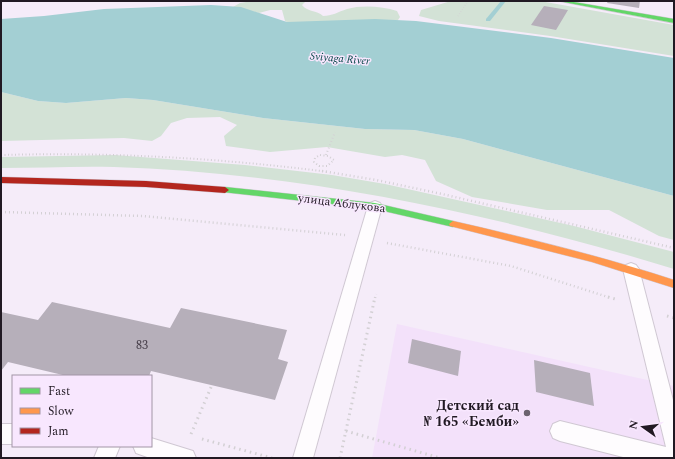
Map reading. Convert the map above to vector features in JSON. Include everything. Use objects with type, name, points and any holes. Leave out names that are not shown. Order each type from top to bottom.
[{"type":"street","points":[[560,1],[674,21]]},
{"type":"street","name":"улица Аблукова","points":[[1,180],[146,184],[375,206],[511,237],[631,269],[674,284]]},
{"type":"lane","points":[[303,458],[375,206]]},
{"type":"lane","points":[[631,269],[674,442]]},
{"type":"lane","points":[[560,431],[668,458]]},
{"type":"lane","points":[[1,434],[12,434]]},
{"type":"lane","points":[[104,458],[110,447]]},
{"type":"lane","points":[[147,447],[186,458]]},
{"type":"path","points":[[458,16],[468,1]]},
{"type":"path","points":[[326,155],[335,132]]},
{"type":"path","points":[[326,155],[334,160],[328,167],[322,167],[316,165],[314,162],[315,158],[326,155]]},
{"type":"path","points":[[320,172],[322,167]]},
{"type":"path","points":[[1,212],[143,216],[257,226],[366,239],[511,266],[674,318]]},
{"type":"path","points":[[386,250],[387,243]]},
{"type":"path","points":[[340,458],[377,288]]},
{"type":"path","points":[[190,436],[212,385]]},
{"type":"path","points":[[346,431],[440,458]]},
{"type":"path","points":[[184,435],[272,458]]},
{"type":"shaded area","points":[[252,1],[306,1],[302,5],[304,7],[323,16],[332,15],[353,8],[378,7],[397,11],[400,17],[398,20],[389,22],[289,23],[285,21],[282,10],[270,10],[259,13],[233,7],[240,3]]},
{"type":"shaded area","points":[[451,1],[540,1],[674,25],[674,56],[550,36],[439,21],[419,16],[421,10]]},
{"type":"shaded area","points":[[1,92],[38,101],[66,103],[126,98],[153,100],[263,118],[365,129],[414,130],[463,139],[674,196],[674,240],[659,236],[609,210],[547,210],[472,197],[436,181],[425,160],[402,155],[385,157],[327,147],[270,152],[226,146],[224,136],[237,125],[220,117],[187,118],[171,123],[161,136],[152,141],[124,138],[1,141]]},
{"type":"shaded area","points":[[115,155],[245,165],[332,175],[385,184],[574,226],[674,252],[674,269],[607,249],[468,214],[326,187],[184,171],[114,167],[1,168],[1,157]]},
{"type":"shaded area","name":"Детский сад № 165 «Бемби»","points":[[397,324],[674,386],[674,458],[372,458]]},
{"type":"water","name":"Sviyaga River","points":[[211,5],[241,7],[287,22],[375,19],[416,21],[551,38],[674,58],[674,196],[463,139],[414,130],[365,129],[263,118],[153,100],[126,98],[66,103],[38,101],[1,92],[1,19],[104,9]]},
{"type":"building","points":[[608,1],[640,1],[639,8],[607,3]]},
{"type":"building","points":[[544,6],[568,10],[556,30],[531,25]]},
{"type":"building","points":[[52,302],[170,328],[181,308],[287,330],[278,359],[288,362],[275,400],[151,371],[149,375],[63,375],[8,362],[1,371],[1,312],[38,320]]},
{"type":"building","points":[[412,339],[461,351],[458,376],[408,363]]},
{"type":"building","points":[[534,360],[590,373],[594,406],[536,392]]},
{"type":"waterway","points":[[488,20],[504,1]]},
{"type":"traffic: fast","points":[[560,1],[674,21]]},
{"type":"traffic: fast","points":[[225,190],[375,206],[453,224]]},
{"type":"traffic: slow","points":[[453,224],[592,259],[674,284]]},
{"type":"traffic: jam","points":[[1,180],[146,184],[225,190]]},
{"type":"place","name":"Детский сад № 165 «Бемби»","points":[[527,413]]}]
